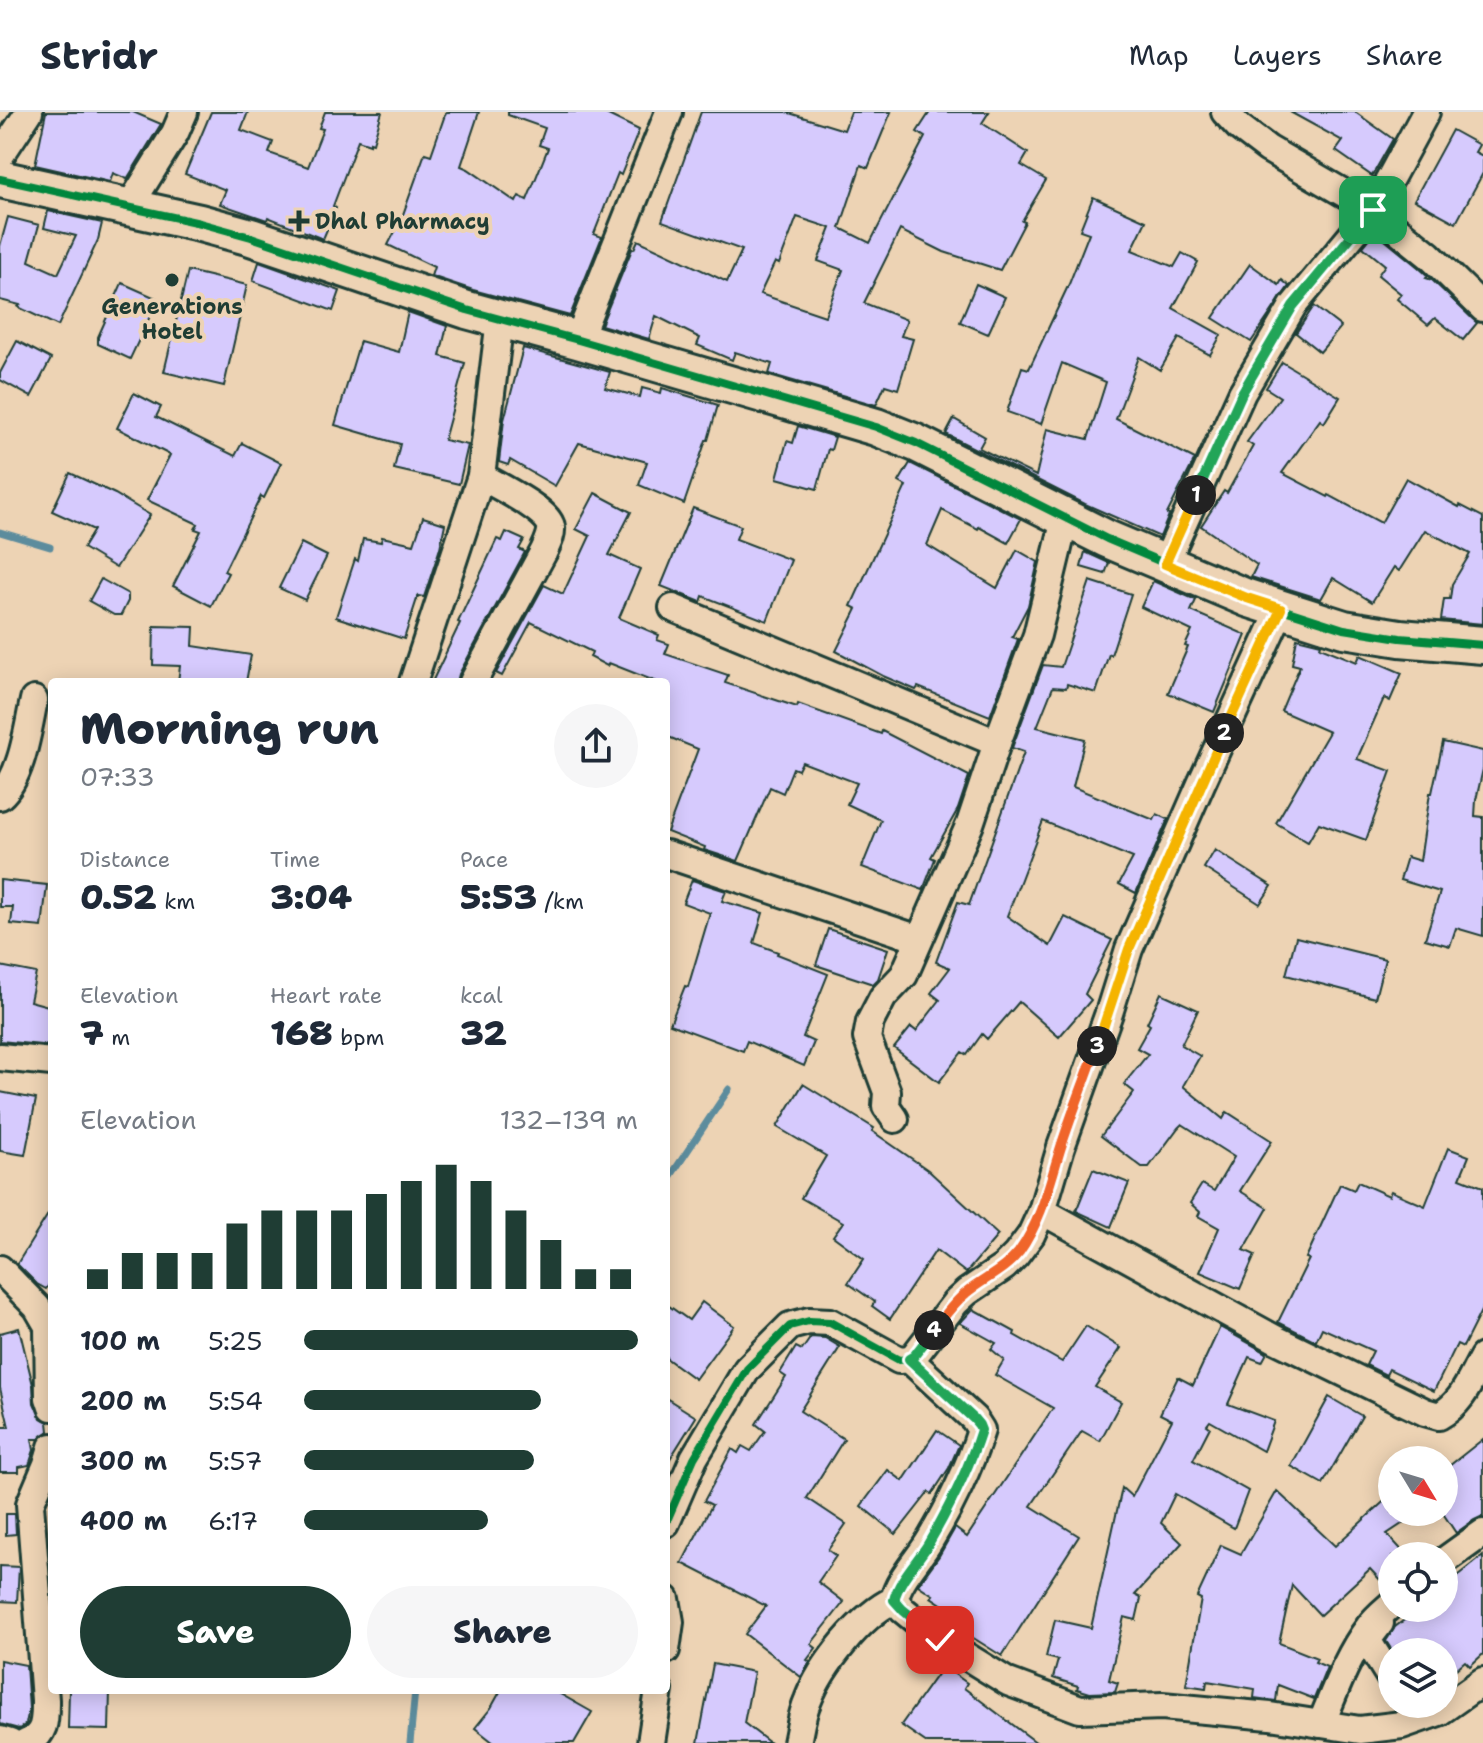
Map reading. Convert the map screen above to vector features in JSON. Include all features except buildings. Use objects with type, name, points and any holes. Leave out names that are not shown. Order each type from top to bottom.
[{"type":"street","points":[[0,156],[29,112]]},
{"type":"street","points":[[129,207],[175,133],[184,112]]},
{"type":"street","points":[[578,340],[669,112]]},
{"type":"street","points":[[1225,112],[1268,149],[1373,210],[1429,255],[1483,308]]},
{"type":"street","points":[[1165,564],[1242,393],[1293,306],[1373,210],[1426,112]]},
{"type":"street","points":[[0,179],[251,237],[500,319],[876,427],[916,443],[1065,519],[1165,564],[1247,598],[1344,629],[1400,638],[1483,645]]},
{"type":"street","points":[[414,678],[481,476],[500,319]]},
{"type":"street","points":[[475,678],[544,551],[552,528],[549,519],[540,511],[481,476]]},
{"type":"street","points":[[895,1119],[886,1106],[887,1092],[867,1038],[870,1022],[883,997],[904,975],[970,824],[1037,635],[1065,519]]},
{"type":"street","points":[[673,608],[997,743]]},
{"type":"street","points":[[670,1514],[694,1458],[747,1369],[790,1326],[809,1321],[830,1322],[899,1360],[909,1359],[955,1303],[1004,1267],[1031,1235],[1042,1211],[1129,949],[1281,609]]},
{"type":"street","points":[[0,796],[15,775],[34,700]]},
{"type":"street","points":[[670,855],[919,939]]},
{"type":"street","points":[[0,1057],[48,1062]]},
{"type":"street","points":[[1042,1211],[1277,1340],[1425,1412],[1439,1416],[1452,1409],[1483,1357]]},
{"type":"street","points":[[0,1269],[48,1320]]},
{"type":"street","points":[[894,1600],[897,1589],[943,1519],[981,1430],[974,1419],[909,1359]]},
{"type":"street","points":[[26,1743],[35,1739],[45,1721],[30,1504],[48,1461]]},
{"type":"street","points":[[1458,1551],[1483,1533]]},
{"type":"street","points":[[894,1600],[940,1640],[1008,1682],[1080,1709],[1162,1706],[1270,1716],[1360,1730],[1402,1725],[1407,1718]]},
{"type":"street","points":[[797,1743],[807,1702],[820,1674],[861,1624],[882,1605],[894,1600]]},
{"type":"street","points":[[1321,1724],[1341,1675],[1370,1625],[1378,1618]]},
{"type":"street","points":[[1378,1658],[1367,1640],[1380,1622]]},
{"type":"street","points":[[1458,1699],[1483,1681]]},
{"type":"street","points":[[651,1743],[658,1694]]},
{"type":"street","points":[[0,1740],[10,1743]]},
{"type":"waterway","points":[[0,532],[50,547]]},
{"type":"waterway","points":[[670,1177],[729,1089]]},
{"type":"waterway","points":[[410,1743],[415,1694]]},
{"type":"cycle path","points":[[0,179],[251,237],[467,310],[876,427],[916,443],[1107,539],[1247,598],[1344,629],[1400,638],[1483,645]]},
{"type":"cycle path","points":[[670,1514],[694,1458],[747,1369],[790,1326],[809,1321],[830,1322],[899,1360],[909,1359],[955,1303],[1004,1267],[1031,1235],[1042,1211],[1129,949],[1281,609]]},
{"type":"place","name":"Dhal Pharmacy","points":[[299,221]]},
{"type":"place","name":"Generations Hotel","points":[[172,280]]},
{"type":"route","points":[[940,1640],[903,1610],[894,1597],[943,1519],[981,1430],[974,1419],[909,1359],[955,1303],[1016,1255],[1031,1235],[1042,1211],[1129,949],[1281,609],[1165,564],[1242,393],[1293,306],[1373,210]]}]
